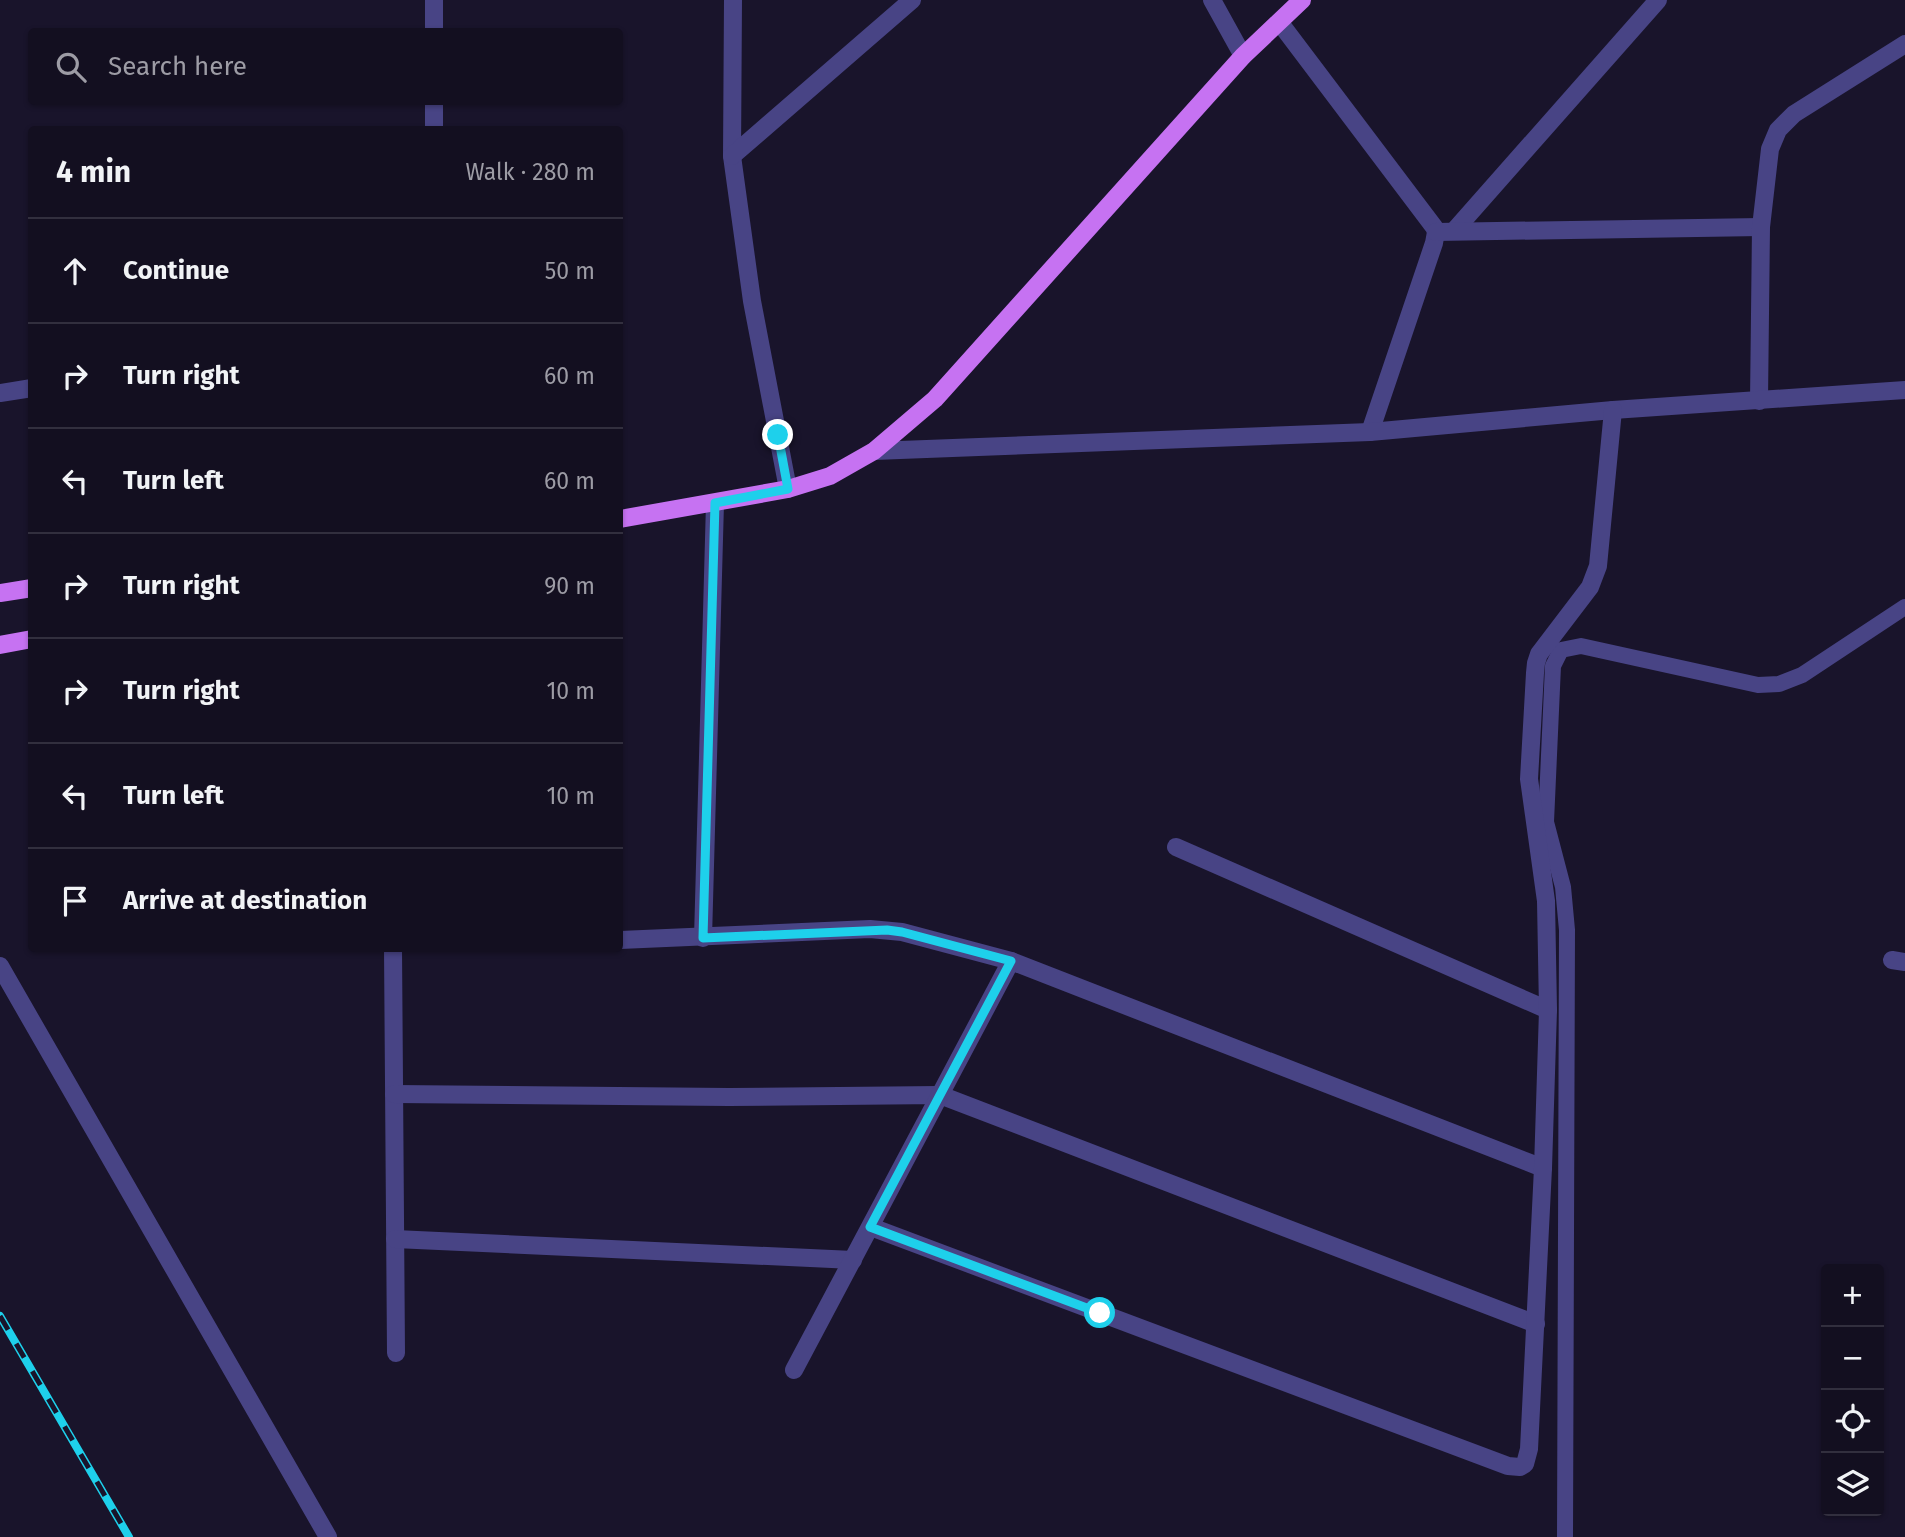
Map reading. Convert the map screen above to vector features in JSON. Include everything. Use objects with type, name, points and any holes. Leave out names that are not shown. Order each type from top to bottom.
[{"type":"main road","points":[[623,518],[788,489],[830,476],[874,451],[935,399],[1243,56],[1303,0]]},
{"type":"main road","points":[[0,593],[28,589]]},
{"type":"main road","points":[[0,645],[28,640]]},
{"type":"street","points":[[434,0],[434,28]]},
{"type":"street","points":[[733,0],[732,156],[752,301],[788,489]]},
{"type":"street","points":[[732,156],[912,0]]},
{"type":"street","points":[[1212,0],[1243,56]]},
{"type":"street","points":[[1370,432],[1434,243],[1658,0]]},
{"type":"street","points":[[1280,23],[1431,223],[1445,231],[1761,227]]},
{"type":"street","points":[[1759,401],[1761,227],[1770,149],[1778,130],[1794,114],[1905,44]]},
{"type":"street","points":[[434,105],[434,126]]},
{"type":"street","points":[[0,393],[28,389]]},
{"type":"street","points":[[874,451],[1370,432],[1613,410],[1905,390]]},
{"type":"street","points":[[870,1227],[1513,1467],[1525,1464],[1529,1448],[1536,1324],[1548,1010],[1546,901],[1529,779],[1536,663],[1543,648],[1590,587],[1598,566],[1613,410]]},
{"type":"street","points":[[703,938],[715,503]]},
{"type":"street","points":[[1176,847],[1548,1010]]},
{"type":"street","points":[[623,940],[887,930],[902,932],[1011,961],[1543,1168]]},
{"type":"street","points":[[393,952],[396,1353]]},
{"type":"street","points":[[794,1370],[1011,961]]},
{"type":"street","points":[[0,966],[328,1537]]},
{"type":"street","points":[[394,1094],[729,1097],[940,1095],[1536,1324]]},
{"type":"street","points":[[395,1240],[853,1260]]},
{"type":"lane","points":[[1565,1537],[1567,930],[1563,887],[1546,822],[1553,666],[1561,650],[1581,646],[1758,685],[1779,684],[1802,675],[1905,607]]},
{"type":"railway","points":[[0,1316],[129,1537]]},
{"type":"route","points":[[778,435],[788,489],[715,503],[703,938],[887,930],[1011,961],[870,1227],[1100,1313]]}]
